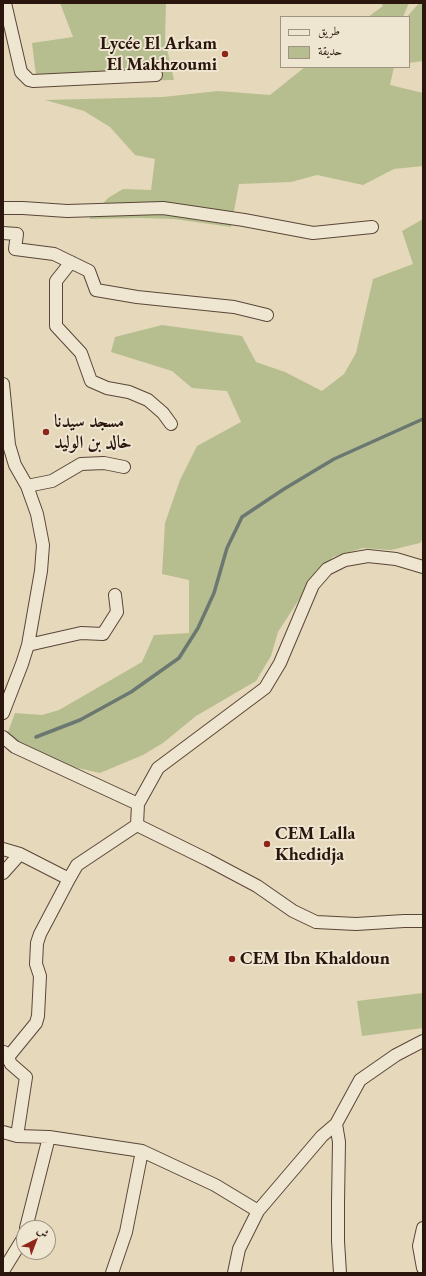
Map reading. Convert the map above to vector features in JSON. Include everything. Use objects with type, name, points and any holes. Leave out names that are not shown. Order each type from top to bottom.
[{"type":"street","points":[[5,3],[21,72],[29,80],[156,75]]},
{"type":"street","points":[[3,208],[67,211],[162,208],[244,220],[313,233],[372,227]]},
{"type":"street","points":[[3,232],[17,234],[15,249],[54,254],[89,271],[96,290],[137,297],[234,307],[267,315]]},
{"type":"street","points":[[71,262],[56,281],[56,326],[81,353],[91,381],[107,388],[129,392],[148,400],[163,413],[171,424]]},
{"type":"street","points":[[3,384],[10,445],[15,465],[27,486],[37,514],[43,545],[28,645],[3,712]]},
{"type":"street","points":[[27,486],[52,481],[81,464],[104,463],[124,467]]},
{"type":"street","points":[[137,825],[138,804],[158,768],[265,688],[280,662],[313,585],[327,570],[346,560],[368,556],[396,559],[423,567]]},
{"type":"street","points":[[28,645],[81,633],[103,634],[117,612],[115,595]]},
{"type":"street","points":[[3,737],[15,747],[138,804]]},
{"type":"street","points":[[17,1136],[26,1077],[11,1064],[6,1054],[36,1023],[38,1016],[40,976],[36,964],[37,943],[40,934],[77,865],[137,825]]},
{"type":"street","points":[[137,825],[257,886],[293,911],[316,922],[356,924],[423,921]]},
{"type":"street","points":[[3,849],[20,854],[69,879]]},
{"type":"street","points":[[3,873],[20,854]]},
{"type":"street","points":[[234,1273],[240,1251],[239,1249],[258,1211],[322,1136],[336,1124],[360,1080],[396,1055],[423,1041]]},
{"type":"street","points":[[336,1124],[339,1142],[338,1210],[340,1273]]},
{"type":"street","points":[[3,1132],[17,1136],[49,1137],[142,1151],[215,1184],[258,1211]]},
{"type":"street","points":[[28,1220],[49,1137]]},
{"type":"street","points":[[112,1273],[126,1232],[142,1151]]},
{"type":"street","points":[[423,1228],[419,1246],[423,1268]]},
{"type":"street","points":[[3,1271],[16,1250]]},
{"type":"green space","points":[[60,3],[166,3],[165,40],[174,80],[37,83],[32,43],[73,37]]},
{"type":"green space","points":[[381,3],[409,3],[403,16],[369,16],[383,6]]},
{"type":"green space","points":[[419,3],[423,3],[423,61],[410,63],[410,16],[408,16]]},
{"type":"green space","points":[[304,68],[394,68],[390,85],[423,93],[423,166],[394,169],[363,185],[317,175],[291,182],[239,184],[231,227],[174,219],[89,219],[108,198],[123,189],[151,190],[155,159],[135,155],[110,127],[84,111],[45,100],[163,97],[218,91],[270,95]]},
{"type":"green space","points":[[423,219],[423,539],[420,543],[391,550],[363,548],[333,557],[309,584],[278,632],[271,656],[256,681],[196,716],[163,743],[143,755],[100,773],[55,763],[17,748],[8,732],[15,713],[42,715],[59,710],[142,662],[154,635],[189,633],[189,580],[162,574],[165,523],[180,480],[197,446],[241,422],[227,391],[192,388],[172,371],[111,352],[115,337],[162,325],[242,336],[256,362],[285,372],[322,391],[344,374],[356,353],[373,279],[413,264],[402,231]]},
{"type":"green space","points":[[423,993],[423,1028],[362,1036],[357,1001]]},
{"type":"waterway","points":[[36,737],[80,720],[131,692],[179,658],[198,628],[214,593],[227,548],[242,517],[284,489],[334,459],[423,419]]},
{"type":"place","name":"Lycée El Arkam El Makhzoumi","points":[[225,54]]},
{"type":"place","name":"مسجد سيدنا خالد بن الوليد","points":[[46,432]]},
{"type":"place","name":"CEM Lalla Khedidja","points":[[267,844]]},
{"type":"place","name":"CEM Ibn Khaldoun","points":[[232,959]]}]
